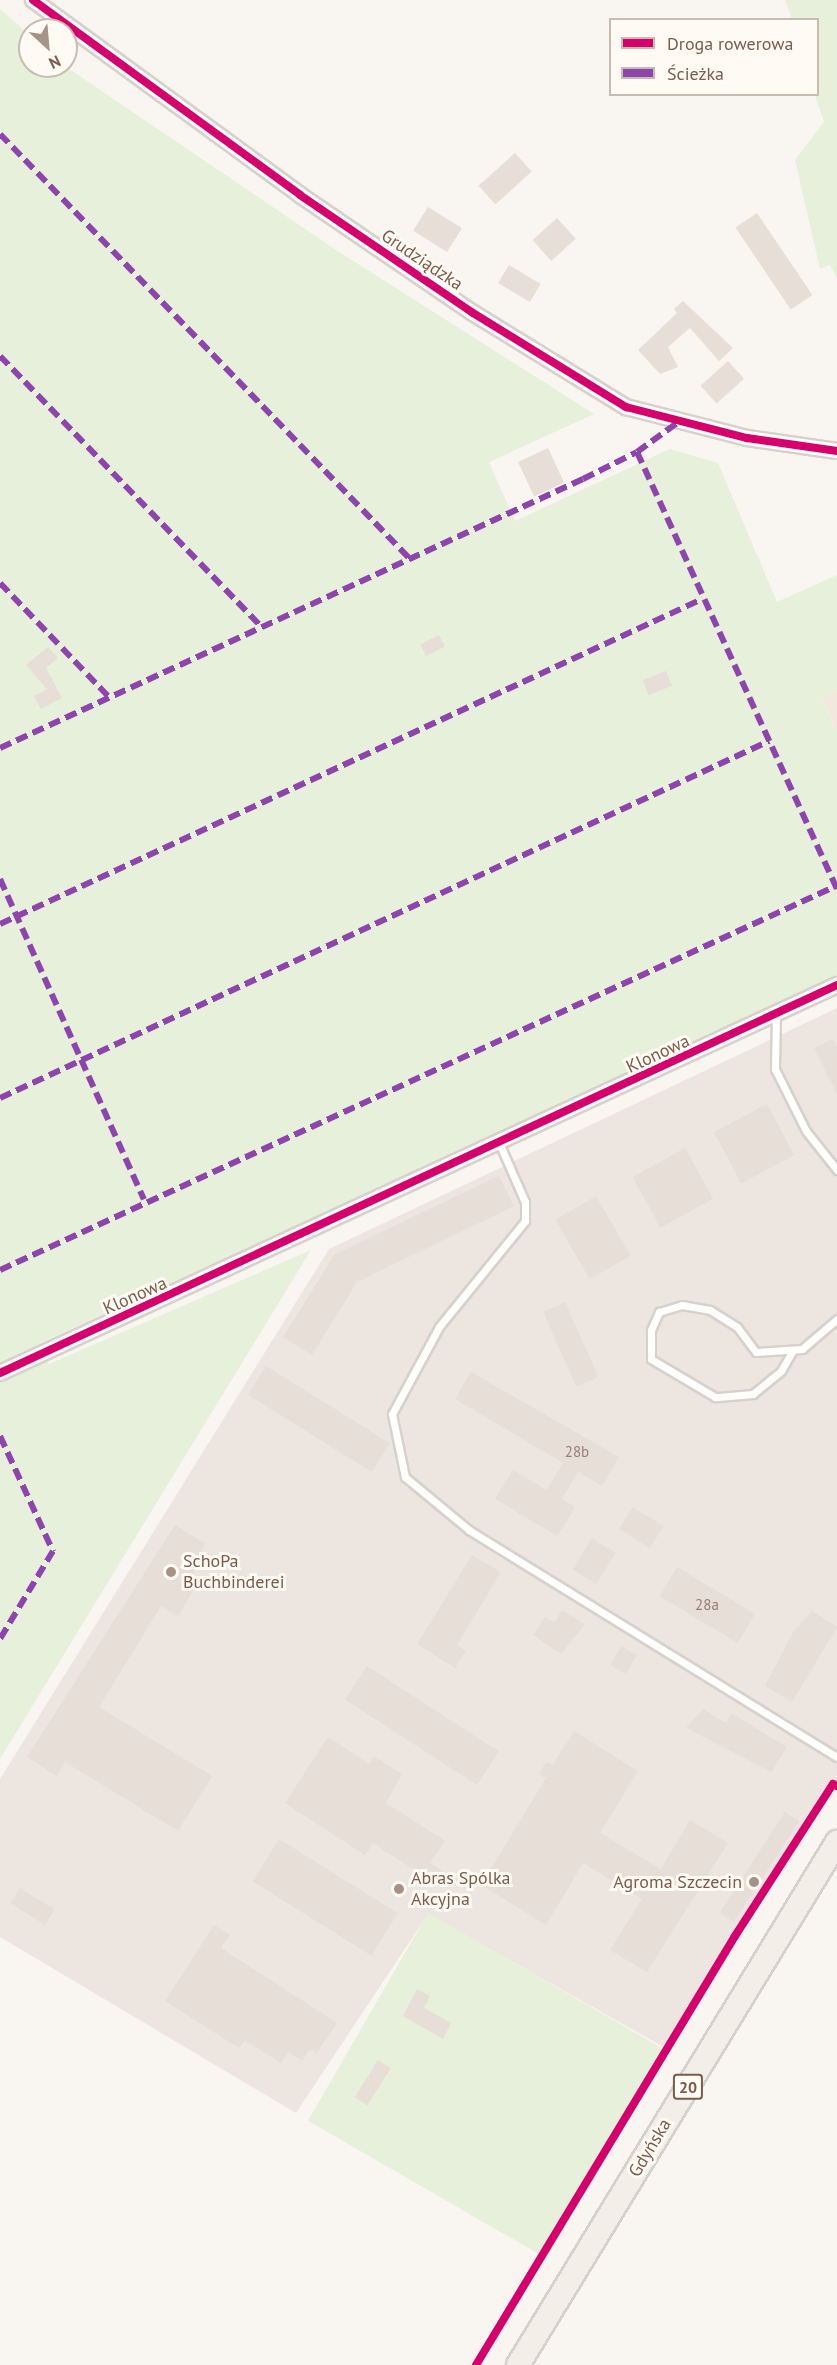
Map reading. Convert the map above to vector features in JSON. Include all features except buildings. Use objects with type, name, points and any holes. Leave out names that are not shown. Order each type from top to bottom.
[{"type":"main road","name":"Gdyńska","points":[[518,2365],[837,1842]]},
{"type":"street","name":"Grudziądzka","points":[[33,0],[310,202],[626,407],[747,438],[837,451]]},
{"type":"street","name":"Klonowa","points":[[0,1373],[500,1145],[837,985]]},
{"type":"lane","points":[[776,1015],[775,1069],[806,1131],[837,1170]]},
{"type":"lane","points":[[500,1145],[525,1202],[525,1221],[439,1327],[392,1414],[405,1477],[469,1530],[837,1757]]},
{"type":"lane","points":[[793,1350],[780,1371],[753,1394],[715,1397],[651,1359],[651,1330],[659,1312],[682,1305],[710,1310],[737,1327],[756,1352],[793,1350],[802,1349],[837,1319]]},
{"type":"shaded area","points":[[837,690],[837,732],[822,697]]},
{"type":"shaded area","points":[[837,1008],[837,1781],[667,2049],[428,1914],[296,2113],[0,1937],[0,1779],[329,1249]]},
{"type":"green space","points":[[785,0],[837,0],[837,278],[830,265],[820,269],[795,160],[824,122],[815,96],[819,96],[819,18],[792,18]]},
{"type":"green space","points":[[0,9],[18,25],[18,78],[78,78],[78,75],[336,250],[594,414],[489,462],[515,521],[670,449],[718,463],[777,602],[837,575],[837,690],[822,698],[837,732],[837,978],[38,1344],[49,1364],[311,1250],[0,1759]]},
{"type":"green space","points":[[428,1913],[666,2050],[546,2258],[308,2121]]},
{"type":"marked path","points":[[0,134],[409,558]]},
{"type":"marked path","points":[[0,356],[261,626]]},
{"type":"marked path","points":[[0,748],[583,479],[637,452],[677,423]]},
{"type":"marked path","points":[[637,452],[837,888]]},
{"type":"marked path","points":[[0,583],[109,697]]},
{"type":"marked path","points":[[0,924],[702,599]]},
{"type":"marked path","points":[[0,1098],[769,741]]},
{"type":"marked path","points":[[0,879],[144,1199]]},
{"type":"marked path","points":[[0,1270],[836,886]]},
{"type":"marked path","points":[[0,1436],[53,1551],[0,1639]]},
{"type":"cycle path","points":[[33,0],[300,195],[473,313],[626,407],[747,438],[837,451]]},
{"type":"cycle path","points":[[0,1373],[837,985]]},
{"type":"cycle path","points":[[476,2365],[735,1936],[833,1784],[837,1786]]},
{"type":"place","name":"SchoPa Buchbinderei","points":[[171,1572]]},
{"type":"place","name":"Agroma Szczecin","points":[[754,1882]]},
{"type":"place","name":"Abras Spólka Akcyjna","points":[[399,1889]]}]
